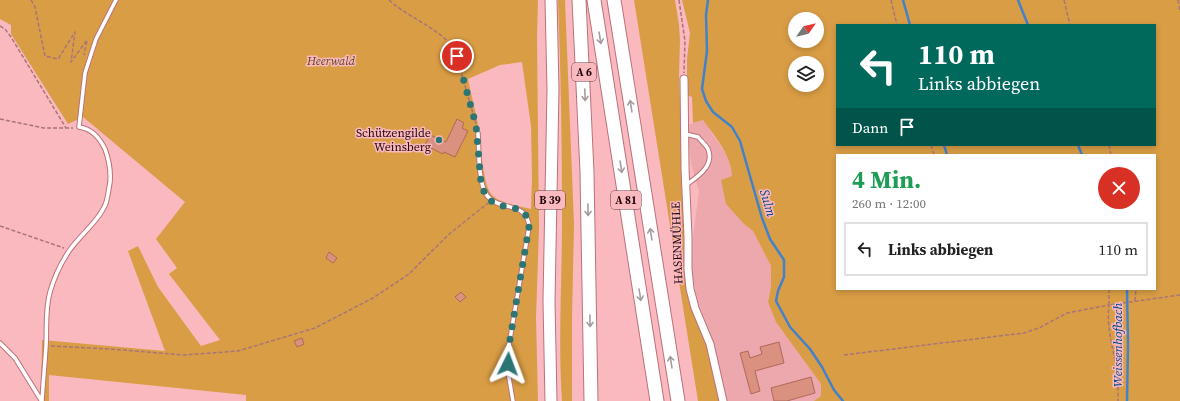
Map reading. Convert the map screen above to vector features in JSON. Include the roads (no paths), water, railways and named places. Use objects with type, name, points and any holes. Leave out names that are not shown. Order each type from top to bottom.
[{"type":"highway","name":"A 6","points":[[579,0],[587,165],[592,401]]},
{"type":"highway","name":"A 81","points":[[594,0],[657,401]]},
{"type":"highway","points":[[614,0],[678,401]]},
{"type":"main road","name":"B 39","points":[[551,0],[553,89],[549,301],[551,401]]},
{"type":"street","name":"HASENMÜHLE","points":[[684,79],[688,269],[690,289],[695,308],[710,344],[723,401]]},
{"type":"lane","points":[[0,343],[15,358],[42,401],[47,307],[50,292],[60,266],[69,251],[99,215],[106,203],[111,173],[109,159],[102,143],[93,132],[79,127],[85,73],[96,39],[116,0]]},
{"type":"lane","points":[[478,133],[481,183],[486,195],[491,201],[524,212],[529,220],[520,286],[509,345],[508,372],[513,401]]},
{"type":"lane","points":[[685,134],[698,137],[707,148],[710,157],[707,166],[699,176],[686,185]]},
{"type":"waterway","name":"Sulm","points":[[708,0],[706,15],[707,51],[702,89],[706,101],[713,112],[732,127],[740,141],[762,218],[770,239],[784,260],[784,277],[778,291],[776,301],[790,327],[810,349],[822,367],[834,390],[843,401]]},
{"type":"waterway","points":[[903,0],[910,24]]},
{"type":"waterway","name":"Weissenhofbach","points":[[1018,0],[1028,24]]},
{"type":"waterway","points":[[944,146],[947,154]]},
{"type":"waterway","name":"Weissenhofbach","points":[[1078,146],[1082,154]]},
{"type":"waterway","name":"Weissenhofbach","points":[[1127,290],[1127,401]]},
{"type":"place","name":"Schützengilde Weinsberg","points":[[439,140]]},
{"type":"park label","name":"Heerwald","points":[[331,61]]}]
